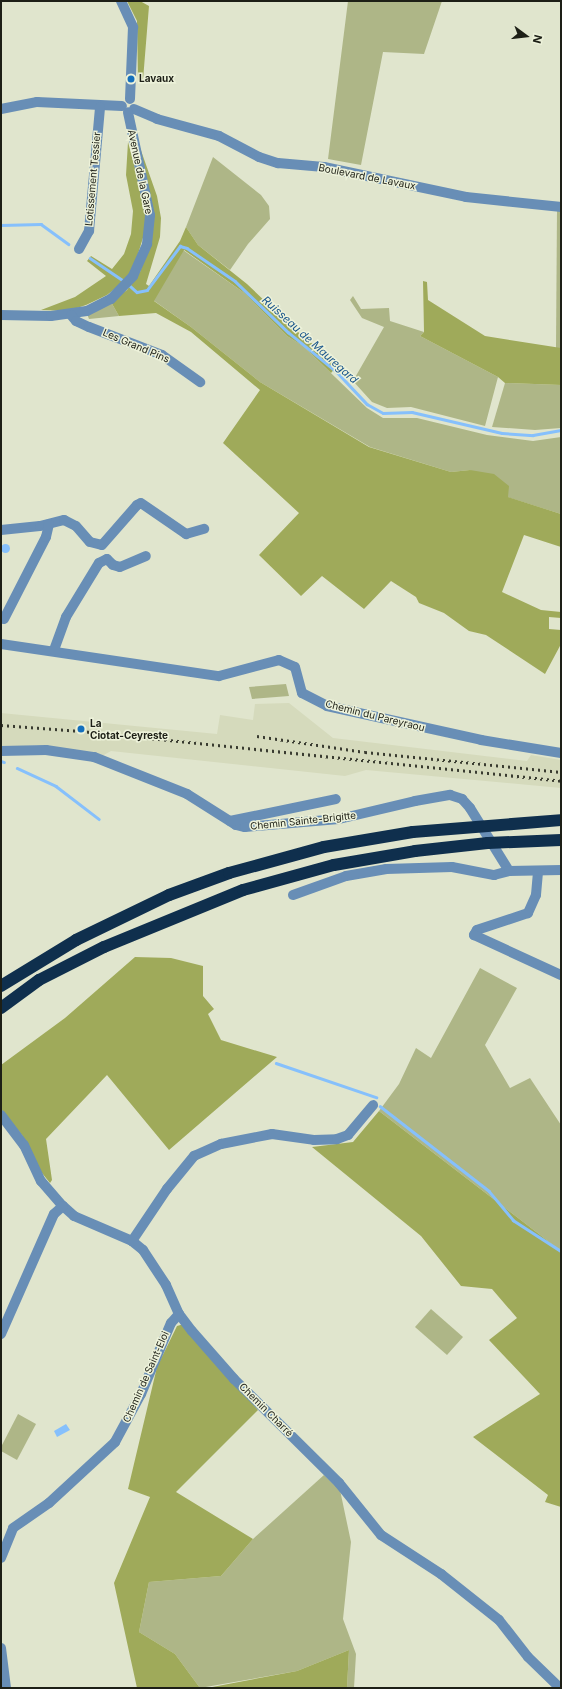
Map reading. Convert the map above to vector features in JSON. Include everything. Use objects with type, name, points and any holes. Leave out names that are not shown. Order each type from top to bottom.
[{"type":"highway","points":[[1,986],[76,940],[169,895],[229,873],[324,848],[414,832],[561,820]]},
{"type":"highway","points":[[1,1008],[39,980],[104,946],[243,890],[334,865],[415,851],[488,843],[561,840]]},
{"type":"street","name":"Avenue de la Gare","points":[[1,315],[71,315],[100,306],[122,290],[133,276],[147,244],[150,215],[128,107],[134,27],[121,1]]},
{"type":"street","name":"Boulevard de Lavaux","points":[[1,109],[37,102],[100,107],[128,107],[157,119],[219,136],[259,157],[278,163],[324,167],[466,197],[561,207]]},
{"type":"street","name":"Lotissement Tessier","points":[[79,249],[89,231],[100,107]]},
{"type":"street","name":"Les Grand Pins","points":[[71,315],[76,321],[89,327],[162,355],[200,382]]},
{"type":"street","points":[[1,530],[68,520],[90,542],[102,546],[137,505],[141,503],[186,534],[204,529]]},
{"type":"street","points":[[4,619],[46,537],[49,524]]},
{"type":"street","points":[[54,650],[66,617],[99,563],[105,559],[120,566],[146,556]]},
{"type":"street","name":"Chemin du Pareyraou","points":[[1,644],[54,650],[219,676],[279,660],[291,664],[297,674],[299,688],[302,693],[314,701],[342,709],[481,740],[561,753]]},
{"type":"street","name":"Chemin Sainte-Brigitte","points":[[1,751],[46,750],[94,757],[187,794],[230,821],[245,827],[339,819],[439,796],[450,795],[462,799],[470,808],[509,871]]},
{"type":"street","points":[[230,821],[336,799]]},
{"type":"street","points":[[293,895],[346,876],[386,869],[452,867],[494,875],[509,871],[538,872],[561,870]]},
{"type":"street","points":[[538,872],[536,895],[528,914],[477,930],[475,933],[476,938],[561,975]]},
{"type":"street","points":[[132,1241],[168,1189],[194,1156],[221,1144],[272,1134],[301,1139],[336,1139],[348,1135],[373,1105]]},
{"type":"street","name":"Chemin Charré","points":[[1,1115],[24,1145],[41,1181],[63,1206],[74,1216],[132,1241],[153,1261],[179,1314],[234,1378],[339,1483],[381,1535],[441,1574],[499,1620],[528,1658],[560,1688]]},
{"type":"street","points":[[1,1334],[54,1214],[63,1206]]},
{"type":"street","name":"Chemin de Saint-Eloi","points":[[1,1558],[13,1528],[49,1502],[115,1442],[141,1394],[171,1323],[179,1314]]},
{"type":"street","points":[[1,1648],[6,1688]]},
{"type":"shaded area","points":[[348,1],[442,1],[424,54],[383,52],[361,165],[328,159]]},
{"type":"shaded area","points":[[213,157],[261,195],[269,206],[270,219],[248,244],[230,270],[198,245],[186,227]]},
{"type":"shaded area","points":[[557,210],[561,210],[561,348],[556,348]]},
{"type":"shaded area","points":[[183,250],[243,292],[287,336],[303,346],[367,408],[383,418],[417,418],[487,435],[533,441],[561,437],[561,514],[507,497],[470,470],[451,472],[370,447],[260,382],[191,327],[153,300]]},
{"type":"shaded area","points":[[353,296],[361,309],[389,308],[390,321],[424,332],[420,336],[498,377],[485,426],[411,407],[387,408],[372,402],[353,381],[384,327],[362,318],[350,300]]},
{"type":"shaded area","points":[[111,302],[119,316],[89,319],[87,314]]},
{"type":"shaded area","points":[[505,383],[561,385],[561,428],[535,430],[492,427]]},
{"type":"shaded area","points":[[286,684],[289,696],[252,699],[249,687]]},
{"type":"shaded area","points":[[289,703],[333,738],[527,761],[531,755],[561,760],[561,788],[366,770],[345,776],[111,751],[102,756],[36,745],[1,748],[1,713],[217,734],[220,715],[253,720],[255,704]]},
{"type":"shaded area","points":[[480,968],[517,988],[485,1045],[510,1088],[530,1078],[561,1125],[561,1251],[379,1111],[399,1084],[416,1048],[431,1058]]},
{"type":"shaded area","points":[[431,1309],[463,1337],[447,1355],[415,1327]]},
{"type":"shaded area","points":[[18,1414],[36,1424],[17,1460],[1,1451],[1,1447]]},
{"type":"shaded area","points":[[324,1475],[340,1490],[351,1542],[343,1619],[356,1654],[354,1688],[347,1688],[349,1650],[297,1671],[200,1688],[175,1654],[139,1632],[149,1582],[221,1576],[253,1539]]},
{"type":"green space","points":[[127,1],[140,1],[149,6],[143,80],[138,81],[137,21]]},
{"type":"green space","points":[[128,142],[145,206],[146,228],[134,267],[122,283],[107,295],[86,305],[68,311],[41,310],[75,297],[106,276],[87,261],[91,256],[112,269],[124,254],[131,234],[133,211],[126,175]]},
{"type":"green space","points":[[138,142],[157,196],[161,218],[160,237],[146,284],[149,286],[180,241],[186,227],[198,245],[247,284],[292,327],[338,365],[331,373],[303,346],[287,336],[243,292],[184,250],[154,301],[191,327],[260,382],[369,447],[451,472],[470,470],[494,474],[509,486],[508,497],[561,514],[561,547],[524,535],[502,592],[541,610],[561,612],[561,618],[549,617],[549,629],[561,630],[561,644],[545,674],[486,635],[469,631],[444,613],[419,603],[416,597],[391,581],[364,609],[322,576],[301,596],[259,555],[299,513],[223,443],[260,390],[191,332],[156,313],[119,316],[111,302],[127,290],[140,272],[152,238]]},
{"type":"green space","points":[[423,281],[427,282],[428,300],[485,336],[561,348],[561,385],[505,383],[498,377],[420,336],[424,332]]},
{"type":"green space","points":[[135,957],[171,958],[203,966],[203,996],[214,1009],[208,1014],[221,1040],[277,1057],[169,1150],[107,1075],[46,1139],[52,1180],[50,1183],[38,1168],[22,1135],[1,1109],[1,1065],[65,1018]]},
{"type":"green space","points":[[379,1111],[561,1251],[561,1507],[545,1502],[548,1495],[473,1437],[540,1394],[489,1340],[517,1318],[492,1289],[461,1286],[421,1236],[312,1147],[353,1142]]},
{"type":"green space","points":[[184,1324],[258,1410],[176,1492],[253,1539],[221,1576],[149,1582],[139,1632],[175,1654],[200,1688],[137,1688],[114,1583],[150,1497],[128,1489],[157,1367],[177,1326]]},
{"type":"green space","points":[[349,1650],[347,1688],[207,1688],[297,1671]]},
{"type":"water","points":[[5,543],[10,548],[5,553],[0,548]]},
{"type":"water","points":[[66,1424],[70,1430],[57,1437],[54,1431]]},
{"type":"waterway","name":"Ruisseau de Mauregard","points":[[1,225],[41,224],[69,244]]},
{"type":"waterway","name":"Ruisseau de Mauregard","points":[[128,284],[137,292],[147,290],[180,246],[187,248],[235,281],[288,332],[337,372],[367,404],[383,413],[412,412],[502,433],[533,435],[561,430]]},
{"type":"waterway","name":"Ruisseau de Mauregard","points":[[90,258],[124,281]]},
{"type":"waterway","points":[[17,768],[56,786],[99,819]]},
{"type":"waterway","points":[[276,1063],[376,1097]]},
{"type":"waterway","points":[[380,1106],[489,1191],[513,1220],[561,1251]]},
{"type":"railway","points":[[1,725],[81,731],[561,781]]},
{"type":"railway","points":[[257,736],[365,752],[561,772]]},
{"type":"place","name":"Lavaux","points":[[131,79]]},
{"type":"place","name":"La Ciotat-Ceyreste","points":[[81,729]]}]
